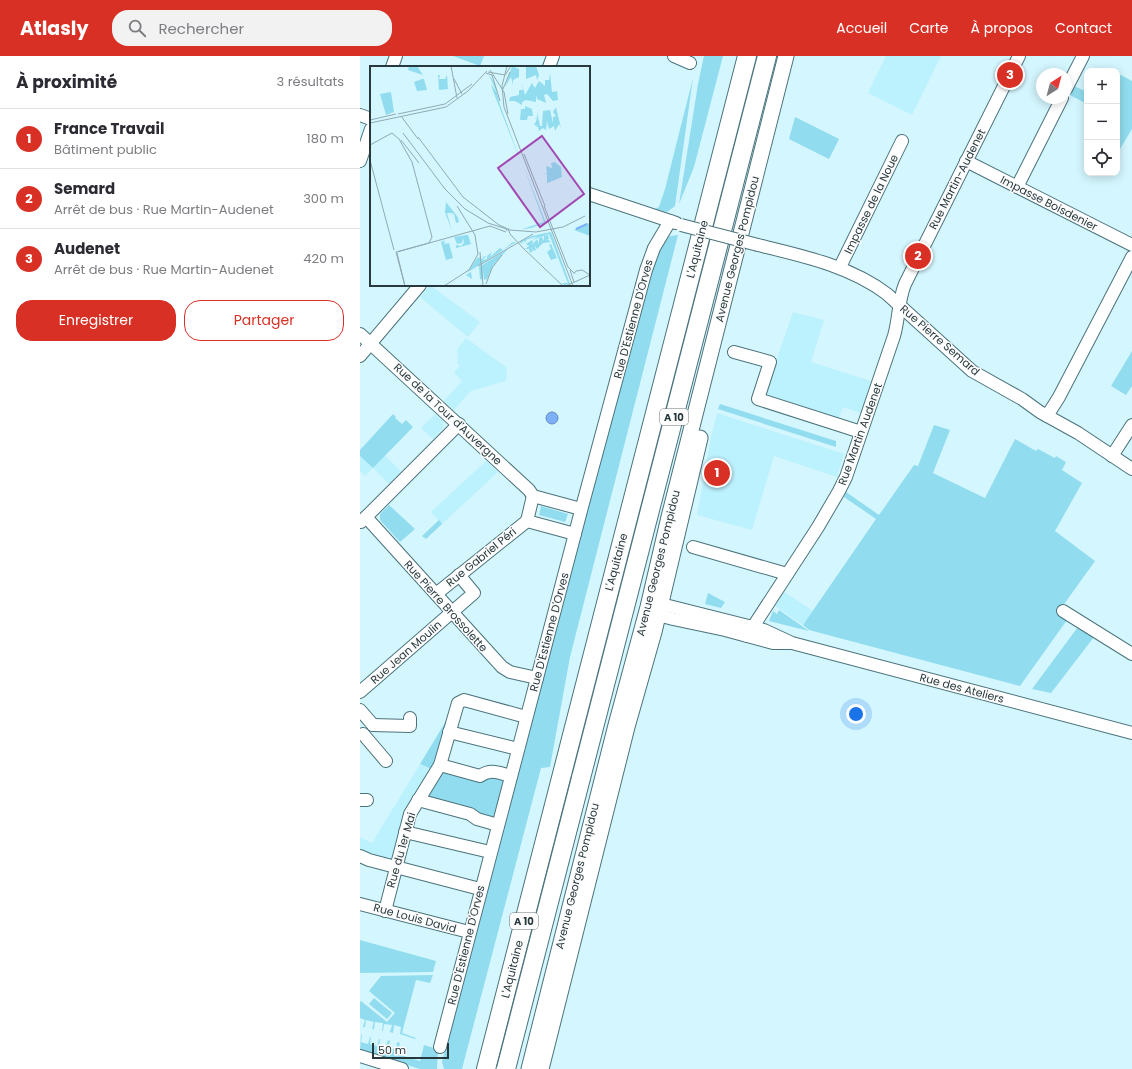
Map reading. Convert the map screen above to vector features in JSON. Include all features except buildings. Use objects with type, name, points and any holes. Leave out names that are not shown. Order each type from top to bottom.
[{"type":"highway","name":"L'Aquitaine","points":[[486,1069],[747,56]]},
{"type":"highway","name":"L'Aquitaine","points":[[506,1069],[767,56]]},
{"type":"main road","name":"Avenue Georges Pompidou","points":[[541,1069],[554,994],[594,811],[656,608],[669,517],[786,56]]},
{"type":"main road","name":"Avenue Georges Pompidou","points":[[529,1069],[554,994],[627,727],[796,56]]},
{"type":"main road","points":[[557,828],[563,822],[594,811]]},
{"type":"street","points":[[392,66],[396,56]]},
{"type":"street","points":[[549,66],[553,56]]},
{"type":"street","points":[[674,56],[690,63]]},
{"type":"street","name":"Rue Martin-Audenet","points":[[899,304],[907,279],[1019,56]]},
{"type":"street","points":[[1072,77],[1083,56]]},
{"type":"street","points":[[1017,186],[1059,104]]},
{"type":"street","points":[[360,115],[370,119]]},
{"type":"street","points":[[360,161],[370,132]]},
{"type":"street","name":"Impasse de la Noue","points":[[840,267],[902,141]]},
{"type":"street","name":"Impasse Boisdenier","points":[[966,161],[1132,245]]},
{"type":"street","name":"Rue Pierre Semard","points":[[590,194],[675,223],[840,267],[875,285],[899,304],[972,371],[1022,399],[1047,416],[1078,432],[1132,469]]},
{"type":"street","name":"Rue D'Estienne D'Orves","points":[[440,1046],[581,509],[650,257],[675,223]]},
{"type":"street","points":[[1047,416],[1059,397],[1132,257]]},
{"type":"street","points":[[360,356],[419,286]]},
{"type":"street","name":"Rue Martin Audenet","points":[[750,632],[839,491],[846,477],[894,336],[898,322],[899,304]]},
{"type":"street","name":"Rue de la Tour d'Auvergne","points":[[360,334],[459,424],[529,490],[533,496]]},
{"type":"street","points":[[734,352],[770,362],[758,399],[861,432]]},
{"type":"street","points":[[363,520],[459,424]]},
{"type":"street","points":[[1112,456],[1132,425]]},
{"type":"street","points":[[575,534],[527,521],[533,496],[581,509]]},
{"type":"street","name":"Rue Pierre Brossolette","points":[[363,520],[436,594],[504,669],[510,672],[537,678]]},
{"type":"street","name":"Rue Gabriel Péri","points":[[436,594],[527,521]]},
{"type":"street","points":[[693,547],[787,574]]},
{"type":"street","name":"Rue Jean Moulin","points":[[360,692],[474,593],[459,576]]},
{"type":"street","name":"Rue des Ateliers","points":[[656,608],[750,632],[773,643],[792,643],[1132,733]]},
{"type":"street","points":[[1063,611],[1132,654]]},
{"type":"street","name":"Rue du 1er Mai","points":[[384,911],[410,814],[440,765],[456,705],[459,701],[464,700],[526,716]]},
{"type":"street","points":[[360,710],[373,725]]},
{"type":"street","points":[[386,761],[361,735],[373,725],[410,725]]},
{"type":"street","points":[[449,732],[518,748]]},
{"type":"street","points":[[440,765],[480,776],[485,772],[490,771],[511,776]]},
{"type":"street","points":[[418,800],[470,814],[477,819],[498,824]]},
{"type":"street","points":[[492,1069],[557,828]]},
{"type":"street","points":[[405,832],[490,852]]},
{"type":"street","points":[[360,856],[369,860],[480,889]]},
{"type":"street","name":"Rue Louis David","points":[[360,904],[469,932]]},
{"type":"street","points":[[360,1056],[402,1069]]},
{"type":"shaded area","points":[[453,56],[484,56],[480,66]]},
{"type":"shaded area","points":[[704,56],[723,56],[694,167],[679,204],[698,84]]},
{"type":"shaded area","points":[[886,56],[941,56],[912,115],[868,93]]},
{"type":"shaded area","points":[[1120,75],[1132,81],[1132,129],[1120,149]]},
{"type":"shaded area","points":[[693,78],[675,206],[667,212],[655,209],[659,207],[665,189]]},
{"type":"shaded area","points":[[1072,85],[1084,91],[1084,102],[1072,96]]},
{"type":"shaded area","points":[[795,117],[839,139],[829,159],[789,139]]},
{"type":"shaded area","points":[[678,235],[570,657],[550,767],[541,768],[462,1069],[444,1069],[442,1062],[446,1045],[558,615],[564,599],[581,525],[646,284],[664,237]]},
{"type":"shaded area","points":[[429,286],[431,286],[480,322],[468,337],[420,297]]},
{"type":"shaded area","points":[[793,312],[824,320],[811,362],[871,381],[861,413],[843,407],[838,420],[821,415],[821,412],[765,394]]},
{"type":"shaded area","points":[[466,338],[507,368],[506,381],[471,391],[454,410],[444,401],[462,381],[454,373],[460,365],[457,363],[457,350]]},
{"type":"shaded area","points":[[1132,351],[1132,386],[1126,395],[1111,386]]},
{"type":"shaded area","points":[[720,404],[836,441],[836,447],[718,409]]},
{"type":"shaded area","points":[[717,413],[844,454],[837,477],[774,456],[752,530],[697,515],[711,437]]},
{"type":"shaded area","points":[[393,414],[402,424],[406,420],[413,427],[373,468],[360,456],[360,450]]},
{"type":"shaded area","points":[[435,414],[443,421],[443,428],[433,439],[421,428]]},
{"type":"shaded area","points":[[934,425],[950,430],[933,473],[985,498],[1015,439],[1036,451],[1038,449],[1055,458],[1056,456],[1066,462],[1062,470],[1082,483],[1055,531],[1095,561],[1057,614],[1067,620],[1020,686],[809,630],[803,625],[876,519],[844,497],[846,492],[879,515],[914,465],[918,466]]},
{"type":"shaded area","points":[[384,455],[401,471],[389,484],[373,468]]},
{"type":"shaded area","points":[[360,456],[373,468],[365,476],[360,471]]},
{"type":"shaded area","points":[[486,461],[498,472],[442,524],[431,512]]},
{"type":"shaded area","points":[[389,505],[415,529],[400,542],[380,520],[380,514]]},
{"type":"shaded area","points":[[541,506],[568,514],[565,522],[539,515]]},
{"type":"shaded area","points":[[439,520],[442,524],[426,539],[422,536]]},
{"type":"shaded area","points":[[784,592],[813,611],[803,625],[775,606]]},
{"type":"shaded area","points":[[708,593],[725,602],[721,608],[705,604]]},
{"type":"shaded area","points":[[779,610],[809,631],[769,621],[773,611],[777,614]]},
{"type":"shaded area","points":[[1078,627],[1094,637],[1051,693],[1032,689]]},
{"type":"shaded area","points":[[449,716],[436,762],[431,769],[420,764]]},
{"type":"shaded area","points":[[420,764],[429,769],[403,817],[393,858],[389,860],[360,851],[360,837],[372,843]]},
{"type":"shaded area","points":[[440,772],[490,777],[503,780],[495,816],[473,813],[427,797]]},
{"type":"shaded area","points":[[360,940],[436,961],[433,972],[360,973]]},
{"type":"shaded area","points":[[433,975],[430,983],[416,980],[402,1033],[416,1038],[415,1039],[400,1034],[401,1027],[394,1025],[393,1033],[390,1032],[392,1025],[384,1024],[382,1031],[383,1023],[375,1022],[374,1029],[372,1029],[374,1022],[366,1020],[365,1027],[363,1027],[365,1020],[360,1018],[361,1001],[387,1022],[395,1013],[369,991],[381,976]]},
{"type":"shaded area","points":[[374,998],[392,1013],[387,1019],[369,1004]]},
{"type":"shaded area","points":[[361,1035],[361,1042],[368,1044],[371,1037],[370,1044],[377,1046],[379,1039],[379,1046],[386,1047],[388,1040],[390,1041],[388,1048],[396,1049],[397,1042],[400,1043],[397,1054],[420,1061],[424,1045],[434,1048],[438,1050],[437,1069],[420,1069],[360,1050]]},
{"type":"water","points":[[552,412],[556,414],[558,418],[556,422],[552,424],[548,422],[546,418],[548,414]]},
{"type":"place","name":"Audenet","points":[[1010,75]]},
{"type":"place","name":"Semard","points":[[918,256]]},
{"type":"place","name":"France Travail","points":[[717,473]]}]
